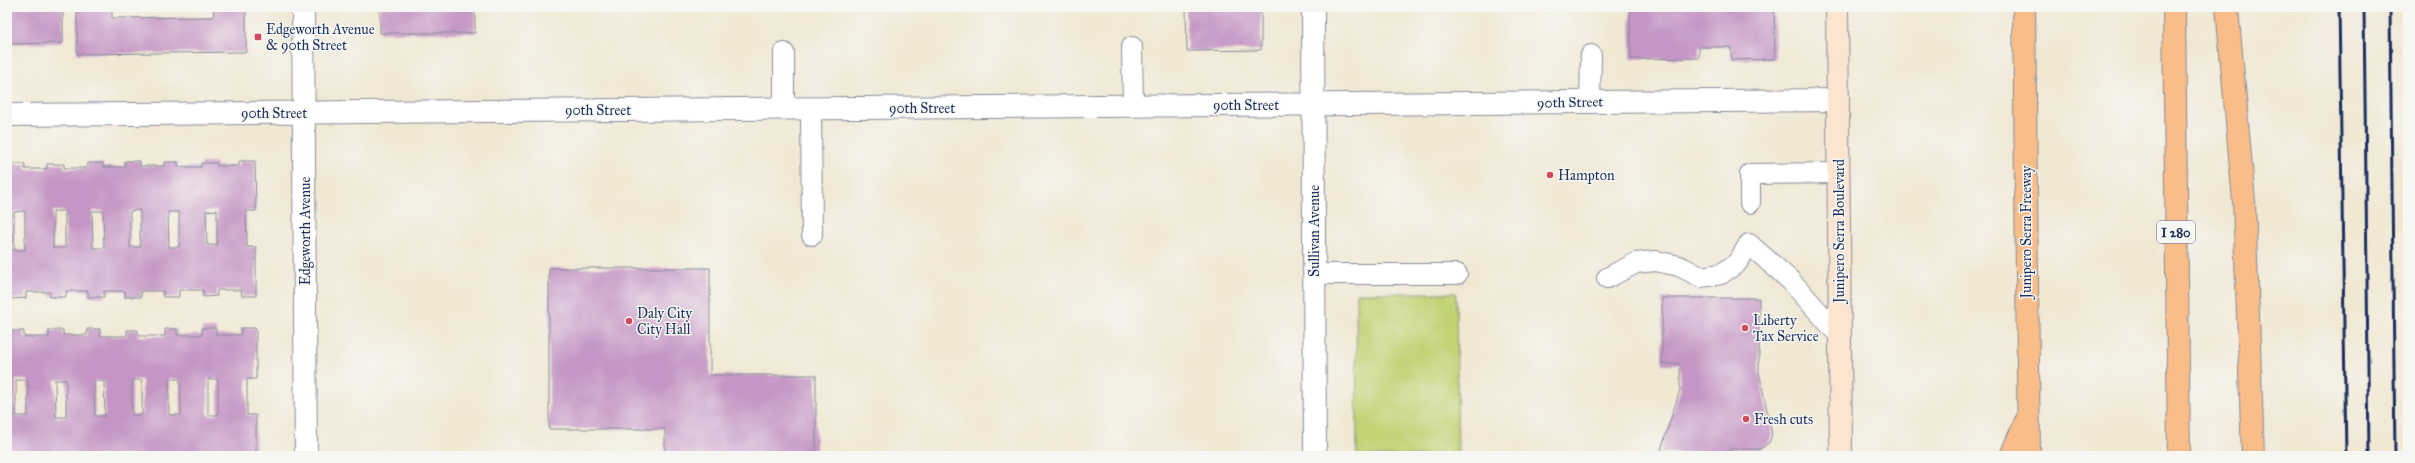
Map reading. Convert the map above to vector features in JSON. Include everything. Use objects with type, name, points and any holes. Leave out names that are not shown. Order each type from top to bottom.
[{"type":"highway","name":"Junipero Serra Freeway","points":[[2024,7],[2029,456]]},
{"type":"highway","name":"I 280","points":[[2174,7],[2179,456]]},
{"type":"highway","points":[[2227,7],[2244,202],[2253,456]]},
{"type":"highway","points":[[2011,456],[2028,416]]},
{"type":"main road","name":"Junipero Serra Boulevard","points":[[1837,7],[1842,456]]},
{"type":"street","name":"Edgeworth Avenue","points":[[303,7],[305,112],[306,456]]},
{"type":"street","name":"Sullivan Avenue","points":[[1313,7],[1315,456]]},
{"type":"street","name":"90th Street","points":[[7,114],[1838,100]]},
{"type":"lane","points":[[1132,47],[1133,106]]},
{"type":"lane","points":[[784,53],[784,108]]},
{"type":"lane","points":[[1590,102],[1591,55]]},
{"type":"lane","points":[[811,108],[812,236]]},
{"type":"lane","points":[[1750,203],[1750,174],[1839,172]]},
{"type":"lane","points":[[1607,278],[1636,263],[1656,260],[1679,266],[1701,277],[1721,274],[1737,263],[1749,244],[1791,281],[1840,336]]},
{"type":"lane","points":[[1314,274],[1457,274]]},
{"type":"green space","points":[[1356,293],[1456,293],[1458,456],[1357,456]]},
{"type":"building","points":[[7,7],[63,7],[63,43],[7,44]]},
{"type":"building","points":[[77,7],[112,7],[112,18],[214,17],[213,7],[246,7],[246,52],[77,54]]},
{"type":"building","points":[[380,7],[475,7],[475,33],[380,33]]},
{"type":"building","points":[[1186,7],[1261,7],[1261,50],[1187,51]]},
{"type":"building","points":[[1630,7],[1774,7],[1775,59],[1731,60],[1731,47],[1699,47],[1699,58],[1631,59]]},
{"type":"building","points":[[125,161],[140,161],[140,166],[164,166],[164,162],[178,162],[178,167],[201,167],[201,163],[216,163],[217,166],[239,166],[239,161],[255,161],[256,211],[246,211],[247,247],[256,247],[256,296],[242,296],[241,290],[217,290],[217,296],[203,297],[203,290],[179,290],[179,297],[163,297],[163,291],[141,291],[141,297],[125,297],[125,291],[104,291],[104,297],[88,297],[88,291],[66,291],[66,297],[50,297],[50,292],[26,292],[26,298],[10,299],[10,292],[7,292],[7,169],[11,169],[11,164],[25,164],[25,169],[47,169],[47,164],[64,164],[64,168],[87,168],[87,163],[103,163],[103,167],[125,167]],"holes":[[[140,210],[140,247],[130,247],[130,211]],[[217,210],[217,245],[207,245],[206,211]],[[25,211],[25,250],[14,250],[14,212]],[[53,211],[65,211],[65,248],[53,248]],[[92,211],[103,211],[104,248],[93,248]],[[168,212],[179,212],[179,247],[169,247]]]},
{"type":"building","name":"Daly City City Hall","points":[[549,268],[710,268],[710,375],[816,375],[816,456],[665,456],[665,429],[549,429]]},
{"type":"building","points":[[1662,298],[1759,298],[1759,372],[1772,434],[1769,443],[1760,449],[1730,449],[1730,452],[1660,453],[1680,390],[1680,364],[1662,364]]},
{"type":"building","points":[[202,328],[216,328],[216,335],[241,335],[241,328],[256,328],[256,379],[247,379],[247,415],[256,415],[256,456],[7,456],[7,338],[11,338],[11,331],[24,331],[24,337],[49,337],[49,330],[63,330],[63,335],[87,335],[87,329],[100,329],[100,336],[127,336],[127,330],[138,330],[138,336],[165,336],[165,329],[177,329],[177,335],[202,335]],"holes":[[[169,379],[180,379],[181,415],[169,415]],[[208,379],[218,379],[218,415],[208,415]],[[16,380],[28,380],[28,416],[16,416]],[[55,380],[66,380],[66,417],[56,417]],[[132,380],[142,380],[142,415],[132,415]],[[94,381],[104,381],[105,416],[95,416]]]},
{"type":"railway","points":[[2339,7],[2346,456]]},
{"type":"railway","points":[[2364,7],[2369,456]]},
{"type":"railway","points":[[2390,7],[2395,456]]},
{"type":"place","name":"Edgeworth Avenue & 90th Street","points":[[258,37]]},
{"type":"place","name":"Hampton","points":[[1550,175]]},
{"type":"place","name":"Daly City City Hall","points":[[629,321]]},
{"type":"place","name":"Liberty Tax Service","points":[[1745,328]]},
{"type":"place","name":"Fresh cuts","points":[[1746,419]]}]
